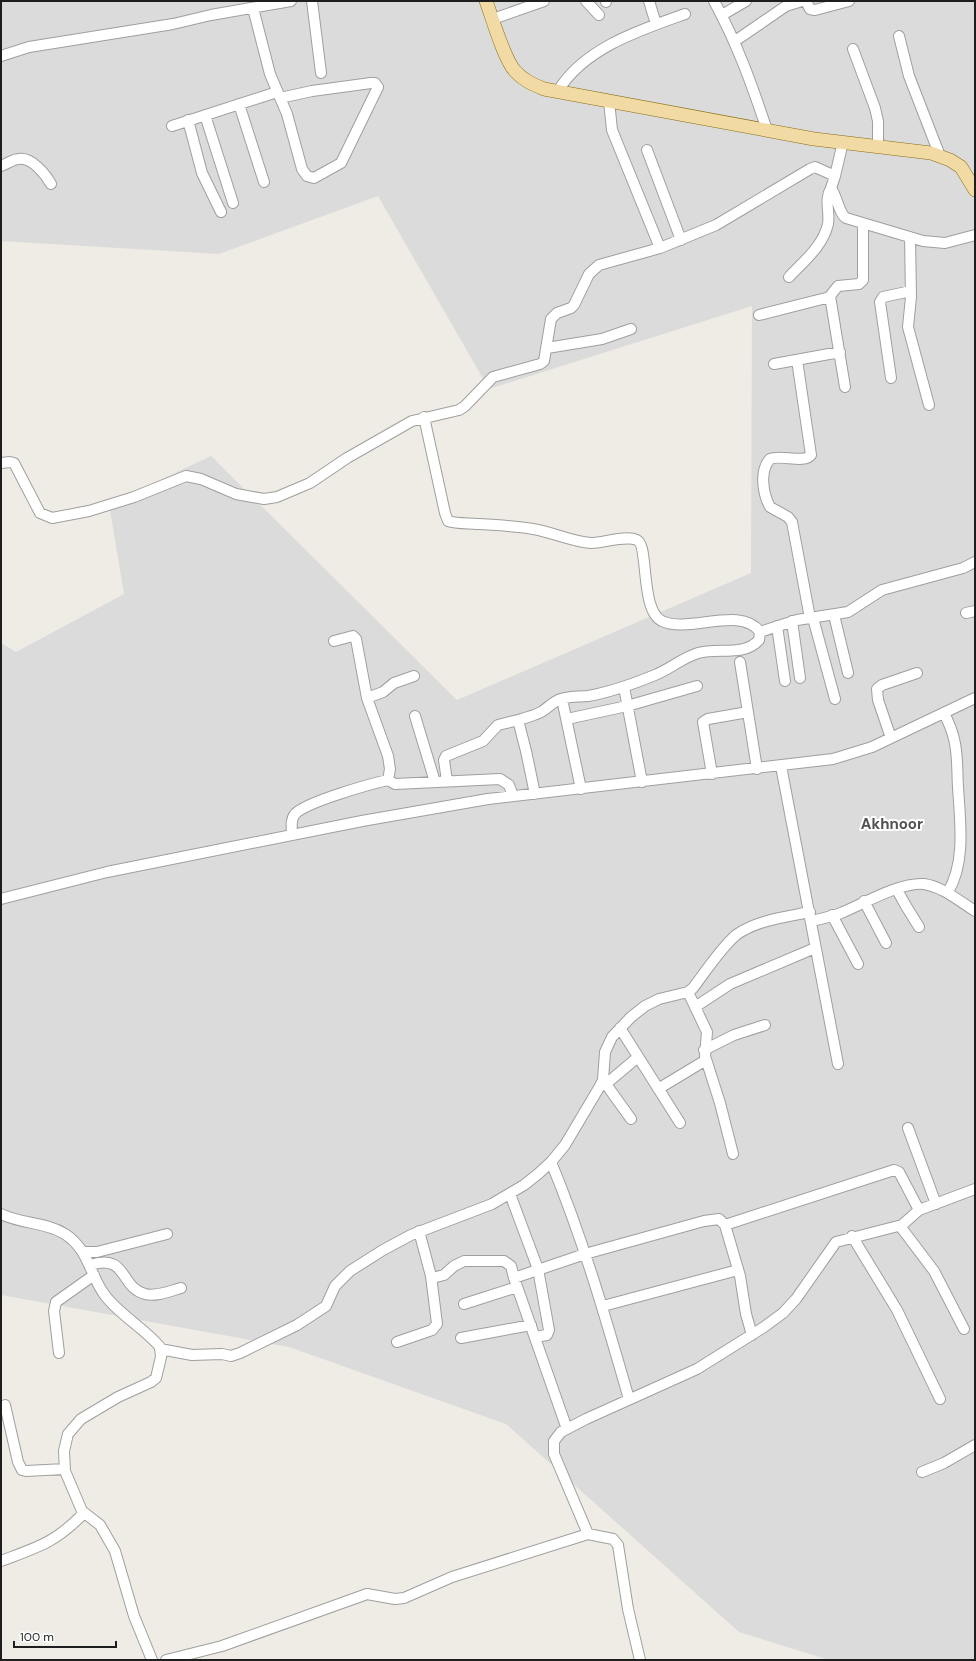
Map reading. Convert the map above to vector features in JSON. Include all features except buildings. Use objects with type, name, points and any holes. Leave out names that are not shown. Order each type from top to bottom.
[{"type":"main road","points":[[486,1],[514,70],[528,83],[558,91],[767,130],[878,147],[931,153],[961,167],[973,181]]},
{"type":"street","points":[[1,56],[29,47],[173,24],[290,1]]},
{"type":"street","points":[[312,1],[321,73]]},
{"type":"street","points":[[493,20],[544,1]]},
{"type":"street","points":[[586,1],[599,14]]},
{"type":"street","points":[[648,1],[656,24]]},
{"type":"street","points":[[714,1],[735,41],[748,72],[767,130]]},
{"type":"street","points":[[722,15],[746,1]]},
{"type":"street","points":[[735,41],[780,10],[802,1]]},
{"type":"street","points":[[806,1],[810,8],[815,10],[849,1]]},
{"type":"street","points":[[172,126],[238,104],[279,95],[375,83],[378,87],[341,163],[314,178],[307,176],[302,169],[287,114],[279,95],[264,57],[253,8]]},
{"type":"street","points":[[558,91],[573,72],[602,49],[656,24],[685,14]]},
{"type":"street","points":[[899,36],[913,87],[940,156]]},
{"type":"street","points":[[854,49],[875,108],[878,121],[878,147]]},
{"type":"street","points":[[609,101],[612,130],[660,248]]},
{"type":"street","points":[[238,104],[264,182]]},
{"type":"street","points":[[205,115],[233,203]]},
{"type":"street","points":[[188,120],[202,172],[221,212]]},
{"type":"street","points":[[789,277],[821,242],[824,236],[828,224],[826,200],[836,176],[843,142]]},
{"type":"street","points":[[647,150],[681,240]]},
{"type":"street","points":[[1,166],[16,159],[25,159],[45,174],[51,184]]},
{"type":"street","points":[[1,463],[14,463],[40,513],[52,518],[89,511],[134,497],[186,476],[201,479],[236,494],[264,499],[277,497],[310,483],[412,421],[459,410],[465,406],[493,377],[540,364],[544,361],[551,319],[554,315],[574,305],[589,274],[599,265],[660,248],[716,225],[815,167],[836,176]]},
{"type":"street","points":[[831,188],[837,197],[843,216],[863,223],[923,241],[945,243],[975,235]]},
{"type":"street","points":[[845,387],[830,297],[838,286],[859,284],[863,280],[863,223]]},
{"type":"street","points":[[910,237],[911,292],[908,327],[930,405]]},
{"type":"street","points":[[891,378],[880,302],[883,297],[911,292]]},
{"type":"street","points":[[759,315],[830,297]]},
{"type":"street","points":[[547,348],[602,339],[631,329]]},
{"type":"street","points":[[774,364],[840,352]]},
{"type":"street","points":[[797,360],[811,455],[806,458],[786,457],[770,459],[764,468],[763,483],[770,508],[788,517],[792,522],[812,618],[835,699]]},
{"type":"street","points":[[424,417],[448,521],[531,529],[593,543],[628,539],[637,540],[640,542],[642,551],[646,588],[654,612],[659,619],[666,622],[679,623],[745,621],[753,625],[760,632]]},
{"type":"street","points":[[760,632],[792,621],[834,615],[853,609],[882,590],[963,568],[975,562]]},
{"type":"street","points":[[834,615],[848,673]]},
{"type":"street","points":[[792,621],[800,678]]},
{"type":"street","points":[[777,626],[785,681]]},
{"type":"street","points":[[447,782],[444,760],[446,756],[483,741],[498,725],[540,713],[554,702],[562,699],[576,696],[587,696],[624,687],[656,675],[676,662],[698,653],[718,649],[734,651],[746,649],[759,640],[760,632]]},
{"type":"street","points":[[334,641],[355,637],[364,672],[367,698],[388,756],[390,766],[388,780]]},
{"type":"street","points":[[740,662],[757,769]]},
{"type":"street","points":[[891,738],[878,700],[877,689],[882,685],[917,673]]},
{"type":"street","points":[[367,698],[385,691],[394,683],[414,676]]},
{"type":"street","points":[[567,719],[627,706],[697,686]]},
{"type":"street","points":[[624,687],[642,782]]},
{"type":"street","points":[[1,899],[107,872],[362,821],[513,796],[833,760],[891,738],[975,698]]},
{"type":"street","points":[[562,699],[581,789]]},
{"type":"street","points":[[712,774],[703,722],[708,719],[748,712]]},
{"type":"street","points":[[944,713],[954,739],[960,816],[958,853],[949,889]]},
{"type":"street","points":[[415,716],[435,782]]},
{"type":"street","points":[[518,720],[535,794]]},
{"type":"street","points":[[781,766],[838,1064]]},
{"type":"street","points":[[292,835],[292,820],[298,812],[351,790],[388,780],[395,784],[500,779],[509,786],[513,796]]},
{"type":"street","points":[[631,1119],[604,1082],[605,1052],[612,1037],[631,1017],[652,1002],[688,992],[693,988],[730,942],[741,932],[757,924],[810,913],[832,915],[864,901],[897,890],[923,884],[949,889],[975,911]]},
{"type":"street","points":[[897,890],[919,927]]},
{"type":"street","points":[[864,901],[886,943]]},
{"type":"street","points":[[832,915],[858,964]]},
{"type":"street","points":[[695,1007],[730,984],[815,948]]},
{"type":"street","points":[[688,992],[707,1032],[705,1055],[720,1103],[733,1154]]},
{"type":"street","points":[[658,1090],[734,1035],[766,1025]]},
{"type":"street","points":[[620,1028],[680,1123]]},
{"type":"street","points":[[160,1357],[220,1354],[231,1356],[240,1353],[297,1325],[326,1306],[335,1286],[352,1268],[419,1231],[478,1210],[524,1186],[551,1162],[575,1128],[604,1082],[638,1057]]},
{"type":"street","points":[[908,1128],[936,1204]]},
{"type":"street","points":[[551,1162],[566,1197],[585,1254],[629,1399]]},
{"type":"street","points":[[725,1225],[894,1170],[899,1172],[919,1210]]},
{"type":"street","points":[[588,1534],[554,1454],[556,1437],[567,1429],[629,1399],[697,1369],[752,1334],[790,1306],[832,1244],[852,1236],[900,1226],[919,1210],[975,1189]]},
{"type":"street","points":[[510,1194],[538,1269],[549,1330],[547,1335],[535,1337]]},
{"type":"street","points":[[1,1214],[63,1234],[84,1252],[105,1296],[154,1340],[160,1357],[158,1376],[153,1381],[118,1397],[78,1423],[66,1439],[64,1451],[65,1469],[84,1513],[100,1525],[113,1547],[132,1611],[152,1660]]},
{"type":"street","points":[[464,1304],[516,1282],[538,1269],[585,1254],[704,1221],[719,1219],[725,1225],[738,1270],[746,1314],[752,1334]]},
{"type":"street","points":[[900,1226],[934,1271],[964,1329]]},
{"type":"street","points":[[398,1342],[432,1330],[436,1327],[432,1278],[419,1231]]},
{"type":"street","points":[[84,1252],[97,1252],[167,1234]]},
{"type":"street","points":[[852,1236],[897,1310],[940,1399]]},
{"type":"street","points":[[432,1278],[444,1275],[454,1266],[464,1261],[504,1261],[511,1266],[567,1429]]},
{"type":"street","points":[[59,1353],[54,1311],[56,1302],[92,1270],[109,1262],[114,1264],[135,1288],[146,1294],[158,1294],[182,1288]]},
{"type":"street","points":[[602,1306],[738,1270]]},
{"type":"street","points":[[461,1338],[531,1326]]},
{"type":"street","points":[[5,1405],[18,1462],[22,1470],[65,1469]]},
{"type":"street","points":[[922,1472],[944,1463],[975,1445]]},
{"type":"street","points":[[1,1561],[36,1549],[51,1541],[67,1530],[84,1513]]},
{"type":"street","points":[[166,1660],[222,1646],[362,1596],[371,1594],[395,1599],[404,1598],[452,1577],[588,1534],[613,1539],[618,1545],[628,1609],[640,1660]]},
{"type":"shaded area","points":[[1,1],[975,1],[975,1660],[829,1660],[739,1632],[506,1424],[289,1347],[1,1295],[1,643],[16,652],[124,594],[109,504],[211,456],[457,700],[751,573],[752,306],[489,389],[378,196],[219,254],[1,241]]},
{"type":"district","name":"Akhnoor","points":[[892,824]]}]
